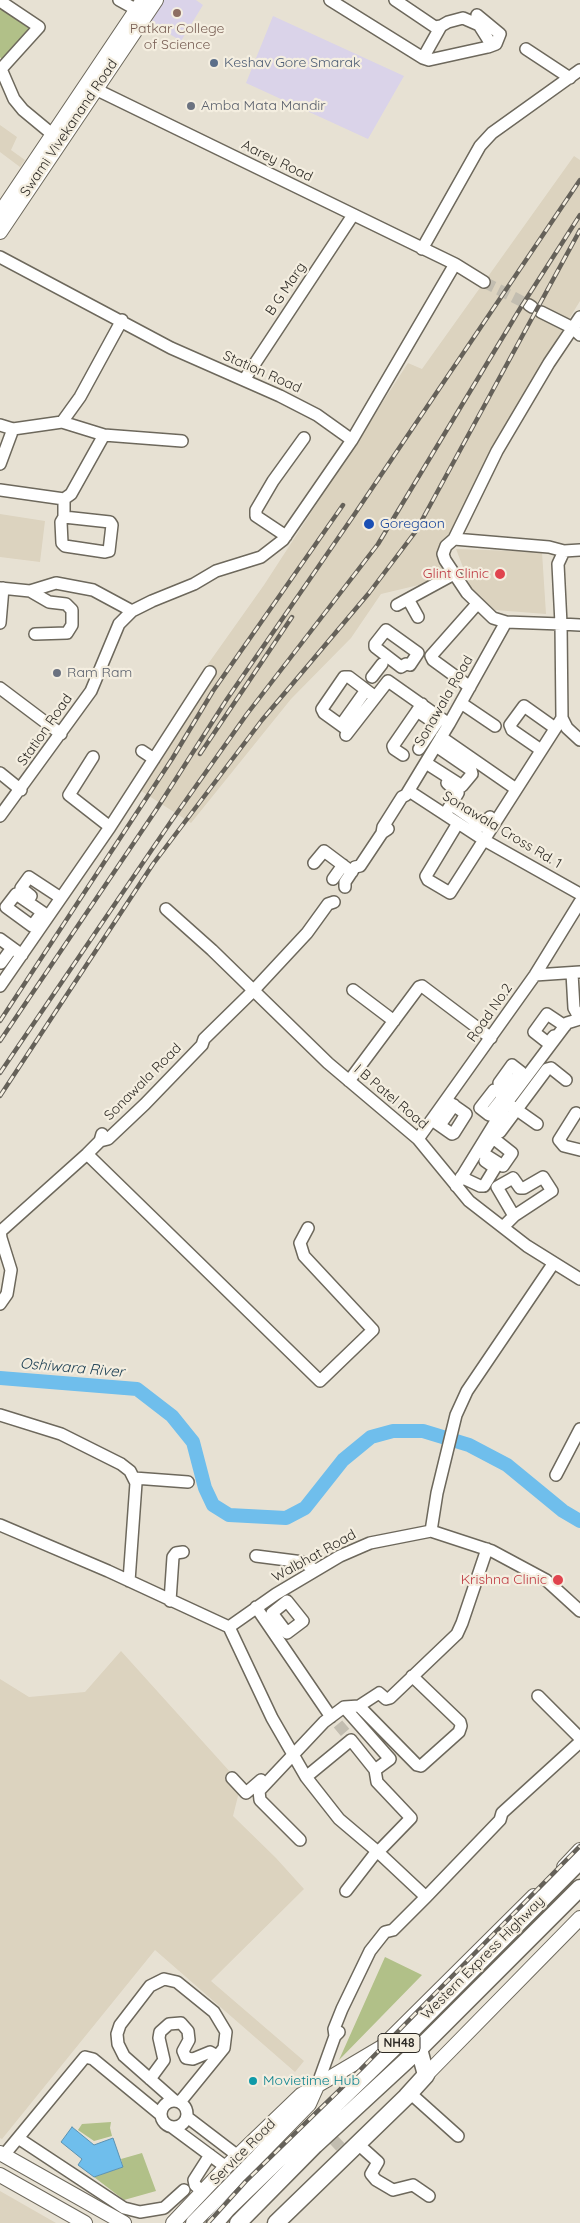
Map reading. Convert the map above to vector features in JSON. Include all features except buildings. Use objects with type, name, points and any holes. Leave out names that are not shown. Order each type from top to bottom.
[{"type":"highway","name":"Western Express Highway","points":[[215,2223],[248,2188],[406,2036],[580,1861]]},
{"type":"highway","name":"Western Express Highway","points":[[238,2223],[315,2145],[419,2049],[580,1888]]},
{"type":"highway","points":[[276,2223],[410,2093],[426,2075],[419,2049]]},
{"type":"main road","name":"Swami Vivekanand Road","points":[[0,213],[52,134],[156,0]]},
{"type":"main road","name":"Swami Vivekanand Road","points":[[0,232],[140,5]]},
{"type":"main road","name":"Service Road","points":[[173,2223],[226,2167],[301,2095],[382,2047],[580,1850]]},
{"type":"main road","points":[[426,2075],[580,1918]]},
{"type":"main road","points":[[193,2223],[309,2104],[316,2086]]},
{"type":"main road","points":[[1,2156],[113,2215],[124,2223]]},
{"type":"main road","points":[[0,2175],[85,2223]]},
{"type":"street","points":[[119,0],[140,5]]},
{"type":"street","points":[[330,0],[429,60],[488,47],[498,42],[500,34],[477,15]]},
{"type":"street","points":[[395,0],[435,27],[463,18],[474,22],[484,30],[490,44],[488,47]]},
{"type":"street","points":[[0,1],[39,27],[0,68],[14,99],[23,110],[52,134]]},
{"type":"street","points":[[424,58],[441,26]]},
{"type":"street","points":[[526,49],[570,78]]},
{"type":"street","points":[[422,249],[480,146],[492,133],[580,70]]},
{"type":"street","name":"Aarey Road","points":[[90,87],[455,264],[484,282]]},
{"type":"street","name":"B G Marg","points":[[244,380],[353,215]]},
{"type":"street","name":"Station Road","points":[[0,257],[60,290],[122,320],[171,348],[317,415],[352,440]]},
{"type":"street","points":[[304,438],[273,481],[256,510],[256,516],[286,536],[352,440],[455,264]]},
{"type":"street","points":[[534,308],[576,332]]},
{"type":"street","points":[[580,317],[576,332],[548,363],[497,451],[454,539],[446,546],[443,554],[454,574],[477,604],[493,618],[506,622],[580,625]]},
{"type":"street","points":[[62,422],[80,397],[122,320]]},
{"type":"street","points":[[0,425],[13,429],[62,422],[104,435],[182,441]]},
{"type":"street","points":[[0,464],[13,429]]},
{"type":"street","points":[[0,490],[64,499],[71,494],[104,435]]},
{"type":"street","points":[[64,499],[64,517],[61,522],[62,543],[66,546],[109,551],[112,525],[110,522],[64,517]]},
{"type":"street","name":"Station Road","points":[[0,816],[21,790],[91,691],[120,624],[132,612],[152,601],[194,584],[216,571],[261,558],[273,550],[286,536]]},
{"type":"street","points":[[454,539],[550,546],[564,551],[580,550]]},
{"type":"street","points":[[550,546],[558,564],[562,718],[567,728],[579,739]]},
{"type":"street","points":[[558,564],[564,551]]},
{"type":"street","points":[[397,605],[454,574]]},
{"type":"street","points":[[0,623],[1,588],[30,590],[56,584],[93,590],[132,612]]},
{"type":"street","points":[[30,590],[49,602],[66,604],[72,610],[72,626],[67,633],[35,634]]},
{"type":"street","points":[[408,599],[418,617]]},
{"type":"street","points":[[470,687],[433,660],[431,656],[477,604]]},
{"type":"street","name":"Sonawala Road","points":[[0,1230],[100,1141],[108,1139],[145,1104],[202,1044],[204,1039],[254,991],[314,925],[320,924],[333,908],[334,902],[345,887],[349,885],[360,871],[352,868],[382,833],[388,830],[406,800],[407,793],[439,741],[442,722],[461,703],[506,622]]},
{"type":"street","points":[[382,664],[373,676],[388,682],[442,722],[419,748]]},
{"type":"street","points":[[370,693],[346,676],[322,707],[324,713],[345,730],[370,693],[388,682],[401,667]]},
{"type":"street","points":[[0,986],[22,955],[45,914],[110,827],[210,672]]},
{"type":"street","points":[[0,688],[61,734]]},
{"type":"street","points":[[461,703],[495,726]]},
{"type":"street","points":[[404,720],[419,706]]},
{"type":"street","points":[[403,756],[393,746],[419,706]]},
{"type":"street","points":[[541,750],[512,730],[510,725],[524,706],[555,728]]},
{"type":"street","points":[[462,798],[452,816],[426,876],[428,880],[448,892],[452,891],[562,718]]},
{"type":"street","points":[[424,765],[461,786],[464,786],[472,774],[470,769],[439,741]]},
{"type":"street","points":[[439,741],[516,789]]},
{"type":"street","points":[[142,751],[154,759]]},
{"type":"street","points":[[93,757],[69,796],[110,827]]},
{"type":"street","points":[[424,765],[458,791],[452,816]]},
{"type":"street","points":[[0,773],[21,790]]},
{"type":"street","name":"Sonawala Cross Rd. 1","points":[[407,793],[452,816],[484,840],[580,894]]},
{"type":"street","points":[[452,816],[482,826],[490,817]]},
{"type":"street","points":[[314,863],[324,851],[352,868],[333,879]]},
{"type":"street","name":"Road No.2","points":[[418,1139],[436,1123],[491,1038],[535,975],[580,902]]},
{"type":"street","name":"I B Patel Road","points":[[166,909],[349,1081],[418,1139],[461,1181],[469,1201],[553,1264],[580,1280]]},
{"type":"street","points":[[0,939],[22,955]]},
{"type":"street","points":[[11,970],[0,963],[12,948]]},
{"type":"street","points":[[510,1097],[533,1077],[552,1041],[564,1025],[580,1019],[574,1008],[576,972],[535,975]]},
{"type":"street","points":[[349,1081],[422,986],[491,1038]]},
{"type":"street","points":[[353,990],[394,1021]]},
{"type":"street","points":[[552,1041],[548,1043],[534,1032],[547,1014],[564,1025]]},
{"type":"street","points":[[480,1152],[495,1169],[483,1187],[461,1181],[480,1152],[493,1135],[510,1097],[533,1077],[549,1068],[566,1080]]},
{"type":"street","points":[[510,1097],[537,1124]]},
{"type":"street","points":[[436,1123],[452,1134],[466,1115],[450,1102]]},
{"type":"street","points":[[576,1113],[559,1140],[564,1146],[580,1150]]},
{"type":"street","points":[[480,1152],[503,1166],[512,1155],[493,1135]]},
{"type":"street","points":[[87,1154],[320,1381],[373,1330],[304,1256],[300,1243],[308,1228]]},
{"type":"street","points":[[503,1227],[514,1216],[552,1191],[543,1177],[524,1188],[520,1188],[513,1178],[497,1187],[514,1216]]},
{"type":"street","points":[[0,1230],[11,1270],[7,1294],[0,1304]]},
{"type":"street","points":[[431,1531],[456,1415],[474,1377],[553,1264]]},
{"type":"street","points":[[0,1415],[61,1434],[122,1464],[134,1478],[136,1483],[136,1506],[129,1581]]},
{"type":"street","points":[[556,1475],[580,1429]]},
{"type":"street","points":[[134,1478],[188,1482]]},
{"type":"street","points":[[0,1525],[229,1627],[272,1718],[306,1776],[339,1819],[378,1851],[426,1897]]},
{"type":"street","name":"Walbhat Road","points":[[229,1627],[256,1607],[315,1570],[370,1543],[431,1531],[487,1549],[546,1580],[580,1611]]},
{"type":"street","points":[[232,1778],[246,1793],[328,1725],[344,1707],[359,1706],[378,1693],[386,1699],[390,1698],[457,1634],[487,1549]]},
{"type":"street","points":[[170,1601],[173,1557],[176,1553],[183,1552]]},
{"type":"street","points":[[256,1556],[303,1562],[315,1570]]},
{"type":"street","points":[[276,1594],[283,1604]]},
{"type":"street","points":[[256,1607],[328,1725]]},
{"type":"street","points":[[359,1706],[413,1764],[421,1766],[459,1732],[461,1726],[460,1722],[412,1676]]},
{"type":"street","points":[[316,2086],[335,2036],[334,2029],[385,1932],[393,1930],[500,1820],[507,1817],[580,1740],[538,1696]]},
{"type":"street","points":[[344,1707],[390,1758],[375,1770]]},
{"type":"street","points":[[306,1776],[350,1738],[375,1770],[377,1782],[411,1818],[378,1851],[346,1891]]},
{"type":"street","points":[[553,1769],[580,1747]]},
{"type":"street","points":[[263,1780],[259,1791],[260,1800],[300,1840]]},
{"type":"street","points":[[161,2115],[167,2103],[177,2102],[224,2048],[226,2032],[217,2017],[177,1982],[164,1979],[156,1981],[150,1986],[120,2025],[117,2034],[118,2044],[124,2056],[177,2102],[186,2108],[187,2117],[181,2125],[172,2127]]},
{"type":"street","points":[[150,2079],[164,2060],[159,2038],[160,2032],[169,2024],[181,2024],[188,2031],[188,2040],[183,2051],[186,2058],[193,2059],[210,2052],[217,2056]]},
{"type":"street","points":[[1,2156],[88,2056],[161,2115],[165,2123],[226,2167]]},
{"type":"street","points":[[410,2093],[458,2136]]},
{"type":"street","points":[[187,2117],[238,2156]]},
{"type":"street","points":[[18,2138],[113,2215],[154,2211],[164,2208],[177,2191],[196,2200],[194,2180],[210,2155]]},
{"type":"street","points":[[358,2144],[378,2162],[371,2174],[376,2180],[393,2190],[413,2186],[429,2196]]},
{"type":"shaded area","name":"Patkar College of Science","points":[[164,0],[196,0],[203,5],[181,41],[150,22]]},
{"type":"shaded area","points":[[273,16],[404,76],[368,139],[246,83]]},
{"type":"shaded area","points":[[0,125],[17,137],[11,150],[25,160],[20,167],[0,152]]},
{"type":"shaded area","points":[[574,156],[580,160],[580,301],[550,350],[458,522],[438,549],[448,578],[381,594],[351,638],[291,699],[191,823],[135,787],[208,664],[264,585],[408,363],[422,369]]},
{"type":"shaded area","points":[[0,514],[45,521],[40,562],[0,557]]},
{"type":"shaded area","points":[[456,549],[542,552],[546,614],[495,610],[471,588]]},
{"type":"shaded area","points":[[121,1651],[241,1784],[233,1816],[276,1858],[304,1889],[211,1981],[304,2061],[295,2072],[155,1950],[2,2139],[0,2138],[0,1679],[29,1697],[85,1692]]},
{"type":"shaded area","points":[[0,2191],[56,2223],[0,2223]]},
{"type":"green space","points":[[0,8],[30,27],[2,60],[0,57]]},
{"type":"green space","points":[[385,1957],[422,1975],[339,2060]]},
{"type":"green space","points":[[111,2122],[112,2136],[94,2141],[78,2130],[82,2124]]},
{"type":"green space","points":[[142,2153],[156,2191],[124,2200],[94,2177],[123,2167],[121,2159]]},
{"type":"water","points":[[72,2127],[94,2145],[113,2138],[123,2167],[94,2177],[78,2165],[82,2159],[61,2142]]},
{"type":"waterway","name":"Oshiwara River","points":[[0,1378],[137,1389],[172,1416],[193,1442],[205,1488],[213,1505],[229,1515],[286,1518],[305,1508],[343,1460],[371,1437],[393,1431],[423,1431],[469,1445],[507,1465],[563,1511],[580,1521]]},
{"type":"tunnel","points":[[484,282],[529,305]]},
{"type":"tunnel","points":[[338,1724],[349,1737]]},
{"type":"tunnel","points":[[299,2103],[347,2154]]},
{"type":"railway","points":[[0,1041],[156,810],[227,699],[354,515],[580,180]]},
{"type":"railway","points":[[0,1073],[172,820],[247,714],[378,544],[521,307],[580,215]]},
{"type":"railway","points":[[0,1096],[153,864],[262,720],[369,593],[416,531],[580,230]]},
{"type":"railway","points":[[0,1021],[172,759],[213,691],[343,505]]},
{"type":"railway","points":[[200,754],[292,617]]},
{"type":"railway","points":[[208,2223],[246,2181],[360,2070],[580,1846]]},
{"type":"place","name":"Patkar College of Science","points":[[177,13]]},
{"type":"place","name":"Keshav Gore Smarak","points":[[214,63]]},
{"type":"place","name":"Amba Mata Mandir","points":[[191,106]]},
{"type":"place","name":"Goregaon","points":[[369,524]]},
{"type":"place","name":"Glint Clinic","points":[[500,574]]},
{"type":"place","name":"Ram Ram","points":[[57,673]]},
{"type":"place","name":"Krishna Clinic","points":[[558,1580]]},
{"type":"place","name":"Movietime Hub","points":[[253,2081]]}]
